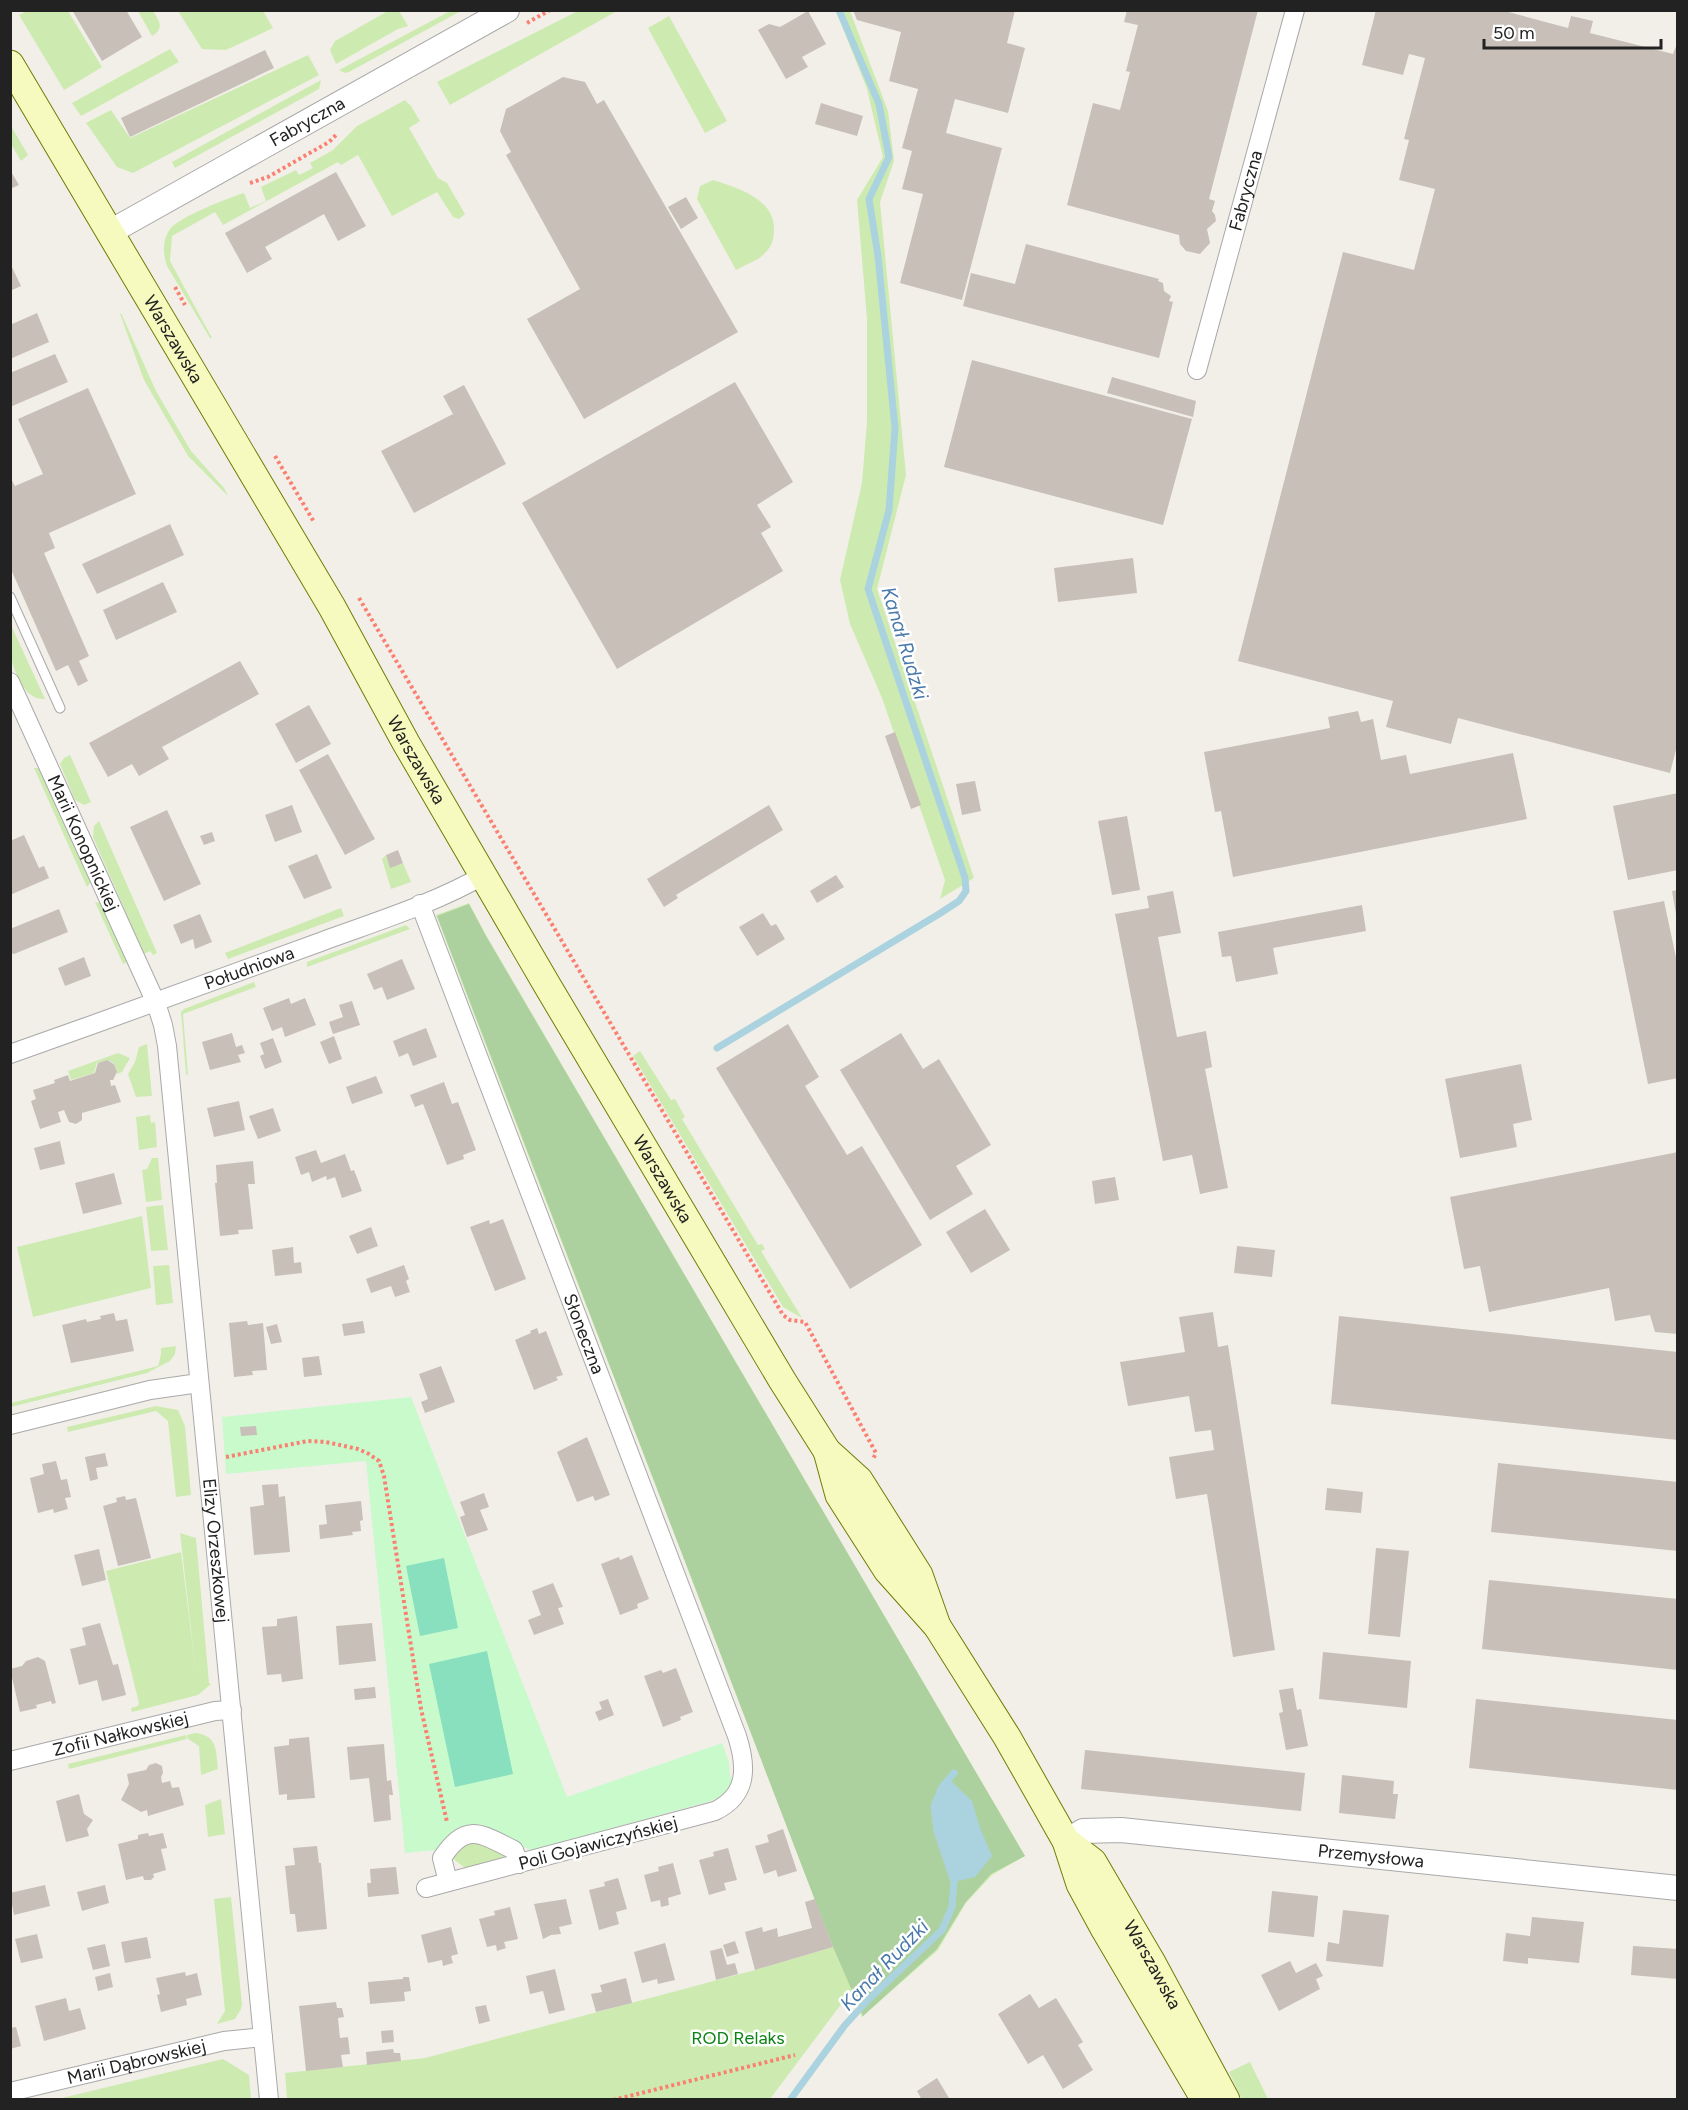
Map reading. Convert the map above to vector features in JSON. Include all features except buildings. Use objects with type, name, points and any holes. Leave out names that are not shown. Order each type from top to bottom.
[{"type":"main road","name":"Warszawska","points":[[10,64],[342,624],[406,743],[782,1380],[827,1451],[859,1480],[919,1575],[937,1626],[1006,1737],[1066,1841],[1080,1884],[1205,2100]]},
{"type":"main road","name":"Warszawska","points":[[1066,1841],[1093,1862],[1151,1961],[1226,2100]]},
{"type":"street","name":"Fabryczna","points":[[110,232],[507,10]]},
{"type":"street","name":"Fabryczna","points":[[1197,370],[1295,10]]},
{"type":"street","name":"Marii Konopnickiej","points":[[10,682],[156,1003]]},
{"type":"street","name":"Południowa","points":[[10,1054],[156,1003],[420,904],[464,886],[483,875]]},
{"type":"street","name":"Słoneczna","points":[[420,904],[737,1736],[744,1766]]},
{"type":"street","name":"Elizy Orzeszkowej","points":[[156,1003],[167,1046],[269,2100]]},
{"type":"street","points":[[10,1425],[150,1390],[199,1383]]},
{"type":"street","name":"Zofii Nałkowskiej","points":[[10,1761],[215,1711],[232,1710]]},
{"type":"street","name":"Poli Gojawiczyńskiej","points":[[426,1888],[715,1811],[730,1803],[738,1791],[744,1766]]},
{"type":"street","name":"Przemysłowa","points":[[1066,1841],[1083,1831],[1120,1830],[1677,1888]]},
{"type":"street","points":[[448,1882],[442,1858],[460,1836],[473,1833],[484,1836],[514,1851],[519,1864]]},
{"type":"street","name":"Marii Dąbrowskiej","points":[[10,2092],[224,2041],[263,2037]]},
{"type":"lane","points":[[10,597],[60,708]]},
{"type":"path","points":[[175,287],[190,314]]},
{"type":"path","points":[[271,450],[318,529]]},
{"type":"path","points":[[358,597],[783,1315],[790,1320],[805,1322],[864,1430]]},
{"type":"path","points":[[220,1458],[308,1441],[326,1442],[358,1449],[379,1461],[384,1476],[421,1709],[452,1844]]},
{"type":"path","points":[[613,2100],[630,2098],[795,2055]]},
{"type":"green space","points":[[452,10],[461,11],[349,72],[339,70]]},
{"type":"green space","points":[[580,10],[617,11],[450,105],[437,82]]},
{"type":"green space","points":[[27,11],[68,11],[102,67],[64,90],[19,15]]},
{"type":"green space","points":[[138,11],[153,11],[157,18],[160,27],[152,36]]},
{"type":"green space","points":[[178,11],[263,11],[273,28],[226,50],[202,49]]},
{"type":"green space","points":[[388,11],[399,11],[408,26],[398,29],[336,64],[330,50],[335,41]]},
{"type":"green space","points":[[836,11],[850,11],[888,111],[894,161],[880,202],[906,475],[877,589],[974,878],[940,899],[945,880],[882,698],[850,624],[840,580],[862,483],[867,421],[867,319],[857,200],[883,157],[867,89]]},
{"type":"green space","points":[[669,16],[727,121],[705,133],[648,28]]},
{"type":"green space","points":[[170,49],[179,62],[81,116],[72,103]]},
{"type":"green space","points":[[308,55],[319,75],[133,173],[117,167],[86,123],[111,110],[130,138]]},
{"type":"green space","points":[[321,80],[319,89],[175,168],[172,162]]},
{"type":"green space","points":[[405,100],[420,121],[409,128],[438,178],[447,183],[465,214],[459,219],[453,217],[437,192],[392,216],[358,155],[341,165],[338,162],[223,225],[215,212],[172,236],[170,261],[212,338],[210,338],[167,266],[164,247],[170,229],[193,214],[244,193],[250,208],[266,201],[261,187],[296,170],[299,175],[313,168],[310,163],[333,150],[357,126]]},
{"type":"green space","points":[[11,126],[28,155],[21,161],[11,144]]},
{"type":"green space","points":[[713,180],[752,196],[768,209],[772,218],[774,236],[769,249],[758,259],[736,270],[697,199],[700,186]]},
{"type":"green space","points":[[121,313],[156,391],[191,451],[224,488],[228,496],[188,456],[144,380]]},
{"type":"green space","points":[[10,625],[45,699],[32,696],[19,679],[10,654]]},
{"type":"green space","points":[[70,755],[91,802],[84,805],[75,800],[60,764]]},
{"type":"green space","points":[[34,768],[39,768],[91,882],[87,887]]},
{"type":"green space","points":[[99,821],[157,953],[153,955],[150,951],[144,954],[93,837],[94,826]]},
{"type":"green space","points":[[386,855],[390,867],[403,863],[411,882],[391,889],[382,859]]},
{"type":"green space","points":[[95,902],[100,903],[127,962],[123,964]]},
{"type":"green space","name":"ROD Relaks","points":[[469,903],[1025,1856],[992,1875],[966,1903],[938,1950],[862,2017],[851,1991],[770,2099],[287,2099],[285,2073],[425,2058],[833,1947],[436,915]]},
{"type":"green space","points":[[469,904],[1025,1856],[991,1874],[965,1903],[937,1949],[863,2016],[833,1947],[437,916]]},
{"type":"green space","points":[[341,908],[344,916],[228,959],[225,953]]},
{"type":"green space","points":[[406,925],[410,929],[307,967],[307,962]]},
{"type":"green space","points":[[254,982],[256,987],[183,1014],[188,1075],[186,1074],[181,1012]]},
{"type":"green space","points":[[147,1044],[152,1096],[136,1097],[128,1074],[135,1062],[139,1047]]},
{"type":"green space","points":[[640,1051],[671,1100],[675,1099],[685,1117],[682,1119],[758,1245],[762,1244],[765,1249],[761,1251],[802,1318],[783,1307],[633,1056]]},
{"type":"green space","points":[[118,1053],[130,1058],[122,1072],[117,1074],[114,1063],[107,1060],[97,1063],[94,1073],[71,1080],[68,1071]]},
{"type":"green space","points":[[150,1115],[151,1123],[155,1122],[157,1147],[139,1150],[136,1117]]},
{"type":"green space","points":[[152,1158],[158,1158],[162,1200],[146,1202],[142,1170],[147,1169]]},
{"type":"green space","points":[[163,1205],[168,1250],[151,1251],[146,1207]]},
{"type":"green space","points":[[142,1216],[151,1288],[33,1317],[17,1247]]},
{"type":"green space","points":[[169,1265],[173,1303],[156,1305],[153,1266]]},
{"type":"green space","points":[[176,1346],[175,1354],[170,1361],[147,1373],[11,1407],[11,1403],[158,1366],[161,1348]]},
{"type":"green space","points":[[411,1397],[567,1797],[722,1743],[729,1762],[730,1776],[733,1779],[720,1797],[531,1850],[476,1826],[458,1827],[436,1850],[405,1853],[366,1461],[226,1474],[222,1417]]},
{"type":"green space","points":[[156,1406],[178,1410],[185,1426],[191,1495],[176,1497],[168,1421],[156,1411],[68,1432],[67,1427]]},
{"type":"green space","points":[[180,1533],[196,1538],[209,1683],[211,1684],[198,1695],[132,1712],[131,1708],[138,1706],[139,1703],[106,1571],[181,1552],[196,1672]]},
{"type":"green space","points":[[444,1558],[458,1628],[420,1636],[406,1566]]},
{"type":"green space","points":[[487,1651],[513,1774],[455,1787],[429,1664]]},
{"type":"green space","points":[[203,1734],[212,1741],[216,1750],[218,1769],[201,1775],[199,1746],[188,1739],[187,1735]]},
{"type":"green space","points":[[186,1735],[187,1739],[69,1769],[68,1764]]},
{"type":"green space","points":[[221,1799],[225,1834],[208,1837],[205,1805]]},
{"type":"green space","points":[[477,1842],[509,1856],[465,1868],[452,1858],[455,1846]]},
{"type":"green space","points":[[231,1897],[242,2004],[235,2019],[217,2024],[225,2011],[214,1899]]},
{"type":"green space","points":[[223,2059],[249,2075],[251,2099],[58,2099]]},
{"type":"green space","points":[[1250,2062],[1268,2099],[1242,2099],[1229,2072]]},
{"type":"water","points":[[949,1779],[972,1801],[992,1856],[975,1877],[954,1882],[940,1843],[935,1817],[936,1804]]},
{"type":"waterway","name":"Kanał Rudzki","points":[[717,1048],[939,914],[959,901],[966,891],[965,878],[868,589],[889,510],[895,428],[878,256],[869,199],[889,157],[879,104],[839,10]]},
{"type":"waterway","name":"Kanał Rudzki","points":[[790,2100],[845,2025],[942,1930],[952,1907],[954,1882],[937,1831],[934,1806],[942,1787],[954,1773]]}]
